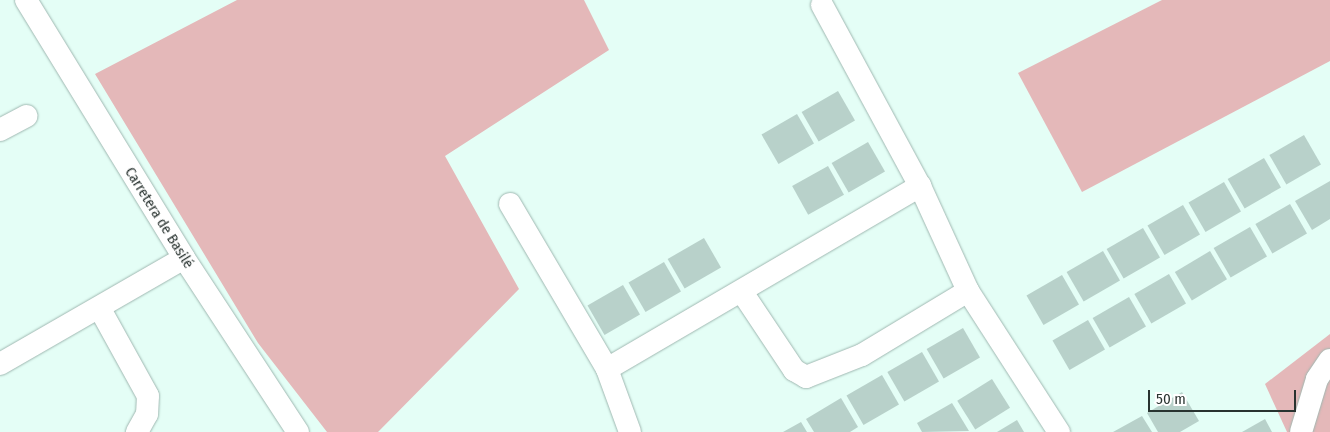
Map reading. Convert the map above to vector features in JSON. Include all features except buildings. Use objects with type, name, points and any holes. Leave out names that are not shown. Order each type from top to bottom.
[{"type":"street","name":"Carretera de Basilé","points":[[26,0],[184,258],[298,432]]},
{"type":"street","points":[[822,5],[920,186],[968,291],[1059,432]]},
{"type":"street","points":[[0,130],[26,116]]},
{"type":"street","points":[[607,369],[742,292],[920,186]]},
{"type":"street","points":[[510,204],[607,369],[630,432]]},
{"type":"street","points":[[0,364],[100,309],[184,258]]},
{"type":"street","points":[[742,292],[794,370],[806,377],[862,356],[968,291]]},
{"type":"street","points":[[100,309],[148,396],[147,414],[137,432]]},
{"type":"street","points":[[1301,432],[1317,379],[1330,360]]},
{"type":"shaded area","points":[[237,0],[584,0],[609,50],[445,156],[519,289],[378,432],[327,432],[258,343],[95,74]]},
{"type":"shaded area","points":[[1162,0],[1330,0],[1330,61],[1082,192],[1018,73]]},
{"type":"shaded area","points":[[1330,334],[1330,432],[1287,432],[1265,384]]}]
